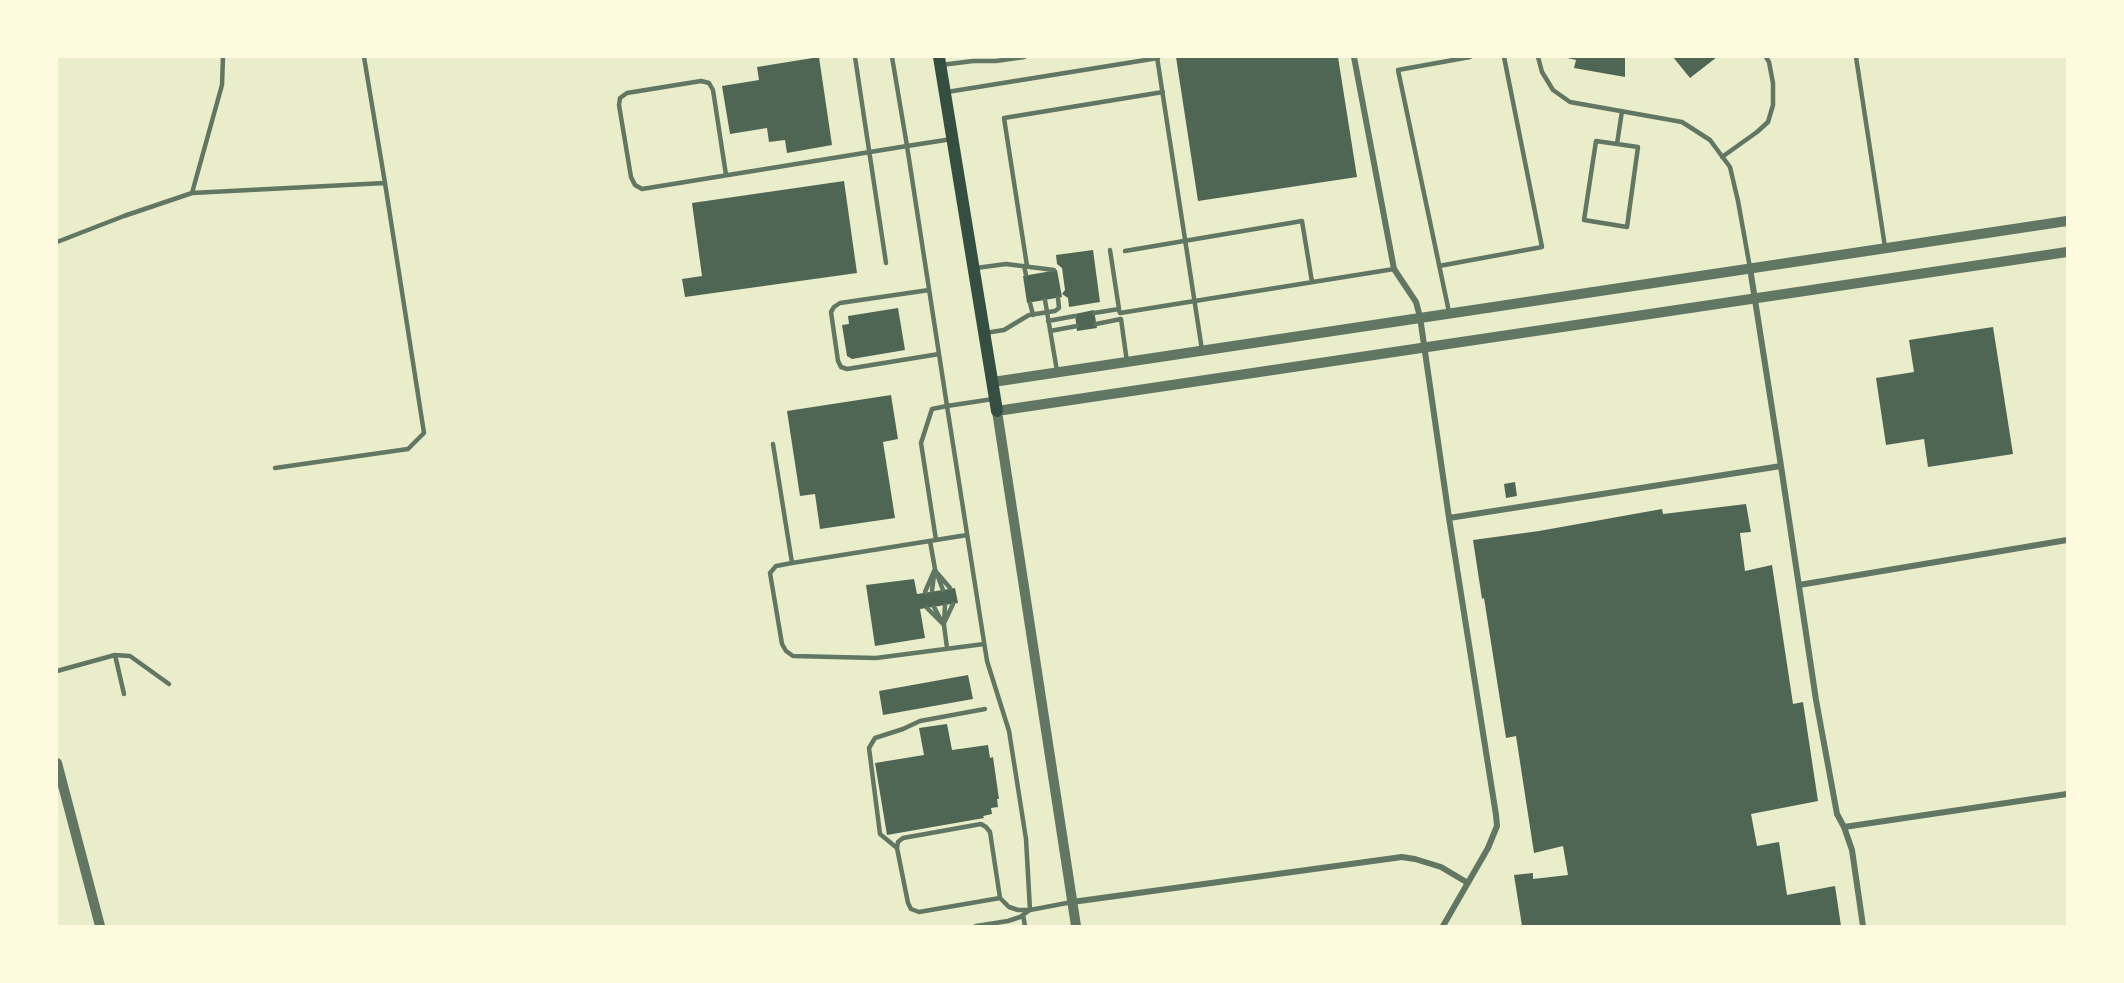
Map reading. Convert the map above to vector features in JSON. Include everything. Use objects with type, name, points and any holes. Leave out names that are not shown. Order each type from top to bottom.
[{"type":"main road","points":[[940,61],[996,405]]},
{"type":"street","points":[[1354,57],[1394,269],[1416,302],[1420,317],[1496,815],[1497,826],[1488,848],[1443,926]]},
{"type":"street","points":[[993,382],[2067,221]]},
{"type":"street","points":[[1076,926],[996,405],[1424,347],[2067,252]]},
{"type":"street","points":[[1750,268],[1816,700],[1837,814],[1852,850],[1863,926]]},
{"type":"street","points":[[1449,518],[1781,466]]},
{"type":"street","points":[[1799,585],[2067,540]]},
{"type":"street","points":[[57,763],[100,926]]},
{"type":"street","points":[[1844,827],[2067,794]]},
{"type":"street","points":[[1072,902],[1402,857],[1435,865],[1468,883]]},
{"type":"lane","points":[[192,193],[222,85],[223,57]]},
{"type":"lane","points":[[275,468],[408,448],[424,433],[364,57]]},
{"type":"lane","points":[[855,57],[886,263]]},
{"type":"lane","points":[[892,57],[984,644],[987,661],[1009,731],[1026,839],[1030,910]]},
{"type":"lane","points":[[940,61],[996,62],[1024,57]]},
{"type":"lane","points":[[1449,312],[1398,70],[1470,57]]},
{"type":"lane","points":[[1439,266],[1542,248],[1504,57]]},
{"type":"lane","points":[[1538,57],[1542,72],[1553,90],[1570,102],[1682,122],[1710,140],[1730,167],[1750,268]]},
{"type":"lane","points":[[1722,157],[1768,122],[1773,105],[1773,83],[1766,57]]},
{"type":"lane","points":[[1856,57],[1885,247]]},
{"type":"lane","points":[[944,93],[1157,58],[1202,350]]},
{"type":"lane","points":[[726,175],[713,90],[709,82],[701,81],[627,93],[620,98],[619,105],[631,177],[635,185],[642,189],[952,139]]},
{"type":"lane","points":[[1026,275],[1004,118],[1163,92]]},
{"type":"lane","points":[[1617,144],[1622,111]]},
{"type":"lane","points":[[1596,141],[1617,144],[1638,147],[1627,227],[1584,220],[1596,141]]},
{"type":"lane","points":[[57,242],[192,193],[385,183]]},
{"type":"lane","points":[[1125,251],[1302,221],[1312,282]]},
{"type":"lane","points":[[1110,250],[1127,362]]},
{"type":"lane","points":[[974,269],[1006,264],[1039,270],[1054,270]]},
{"type":"lane","points":[[1094,313],[1194,301],[1394,269]]},
{"type":"lane","points":[[929,290],[840,303],[834,307],[831,312],[838,361],[841,367],[846,369],[939,354]]},
{"type":"lane","points":[[985,333],[1004,330],[1033,315],[1059,308],[1058,298]]},
{"type":"lane","points":[[1045,300],[1057,372]]},
{"type":"lane","points":[[1030,303],[1033,315]]},
{"type":"lane","points":[[1048,321],[1075,316]]},
{"type":"lane","points":[[1096,324],[1121,320]]},
{"type":"lane","points":[[1050,331],[1077,326]]},
{"type":"lane","points":[[932,591],[935,569],[933,541],[921,443],[932,409],[947,406],[996,405]]},
{"type":"lane","points":[[773,444],[792,563]]},
{"type":"lane","points":[[968,535],[776,566],[770,573],[782,644],[793,656],[876,658],[984,644]]},
{"type":"lane","points":[[935,569],[950,588]]},
{"type":"lane","points":[[935,569],[943,590]]},
{"type":"lane","points":[[925,592],[935,569]]},
{"type":"lane","points":[[944,625],[953,604]]},
{"type":"lane","points":[[945,605],[944,625],[947,648]]},
{"type":"lane","points":[[934,607],[944,625]]},
{"type":"lane","points":[[927,608],[944,625]]},
{"type":"lane","points":[[57,671],[115,655],[130,656],[169,684]]},
{"type":"lane","points":[[115,655],[124,694]]},
{"type":"lane","points":[[897,848],[880,834],[869,748],[875,738],[920,721],[985,709]]},
{"type":"lane","points":[[1000,898],[919,912],[911,909],[897,848],[898,842],[903,838],[981,824],[990,832],[1000,898],[1009,907],[1030,910],[1072,902]]},
{"type":"lane","points":[[976,926],[1008,921],[1030,910]]},
{"type":"lane","points":[[1023,915],[1025,926]]},
{"type":"building","points":[[819,57],[832,145],[787,153],[785,140],[769,142],[767,128],[730,134],[722,86],[759,80],[757,67]]},
{"type":"building","points":[[1176,57],[1338,57],[1357,177],[1198,201]]},
{"type":"building","points":[[1563,57],[1625,57],[1625,77],[1574,68],[1576,60]]},
{"type":"building","points":[[1673,57],[1717,57],[1690,78]]},
{"type":"building","points":[[844,181],[857,273],[685,297],[682,279],[702,276],[692,203]]},
{"type":"building","points":[[1093,250],[1100,302],[1069,307],[1068,298],[1062,294],[1065,290],[1062,268],[1057,264],[1056,255]]},
{"type":"building","points":[[1057,270],[1062,297],[1027,303],[1023,276]]},
{"type":"building","points":[[898,308],[905,350],[852,359],[847,356],[842,325],[849,324],[848,316]]},
{"type":"building","points":[[1094,310],[1097,328],[1077,331],[1075,314]]},
{"type":"building","points":[[1993,327],[2013,454],[1928,467],[1924,439],[1886,445],[1876,378],[1914,372],[1909,340]]},
{"type":"building","points":[[891,395],[898,439],[883,442],[895,518],[820,529],[815,494],[800,496],[787,411]]},
{"type":"building","points":[[1515,482],[1517,496],[1506,498],[1504,484]]},
{"type":"building","points":[[1746,504],[1751,532],[1740,533],[1745,571],[1772,565],[1793,704],[1803,702],[1818,801],[1751,814],[1757,846],[1779,842],[1787,895],[1835,886],[1841,926],[1522,926],[1514,875],[1533,873],[1533,879],[1568,875],[1563,846],[1534,853],[1516,736],[1506,738],[1473,540],[1539,531],[1662,509],[1663,514]]},
{"type":"building","points":[[914,579],[917,594],[955,588],[958,603],[920,609],[925,638],[875,646],[866,585]]},
{"type":"building","points":[[968,675],[973,699],[883,715],[879,691]]},
{"type":"building","points":[[947,724],[952,750],[988,745],[990,758],[993,757],[998,807],[991,808],[992,814],[983,816],[984,818],[887,835],[875,763],[924,755],[919,728]]}]
